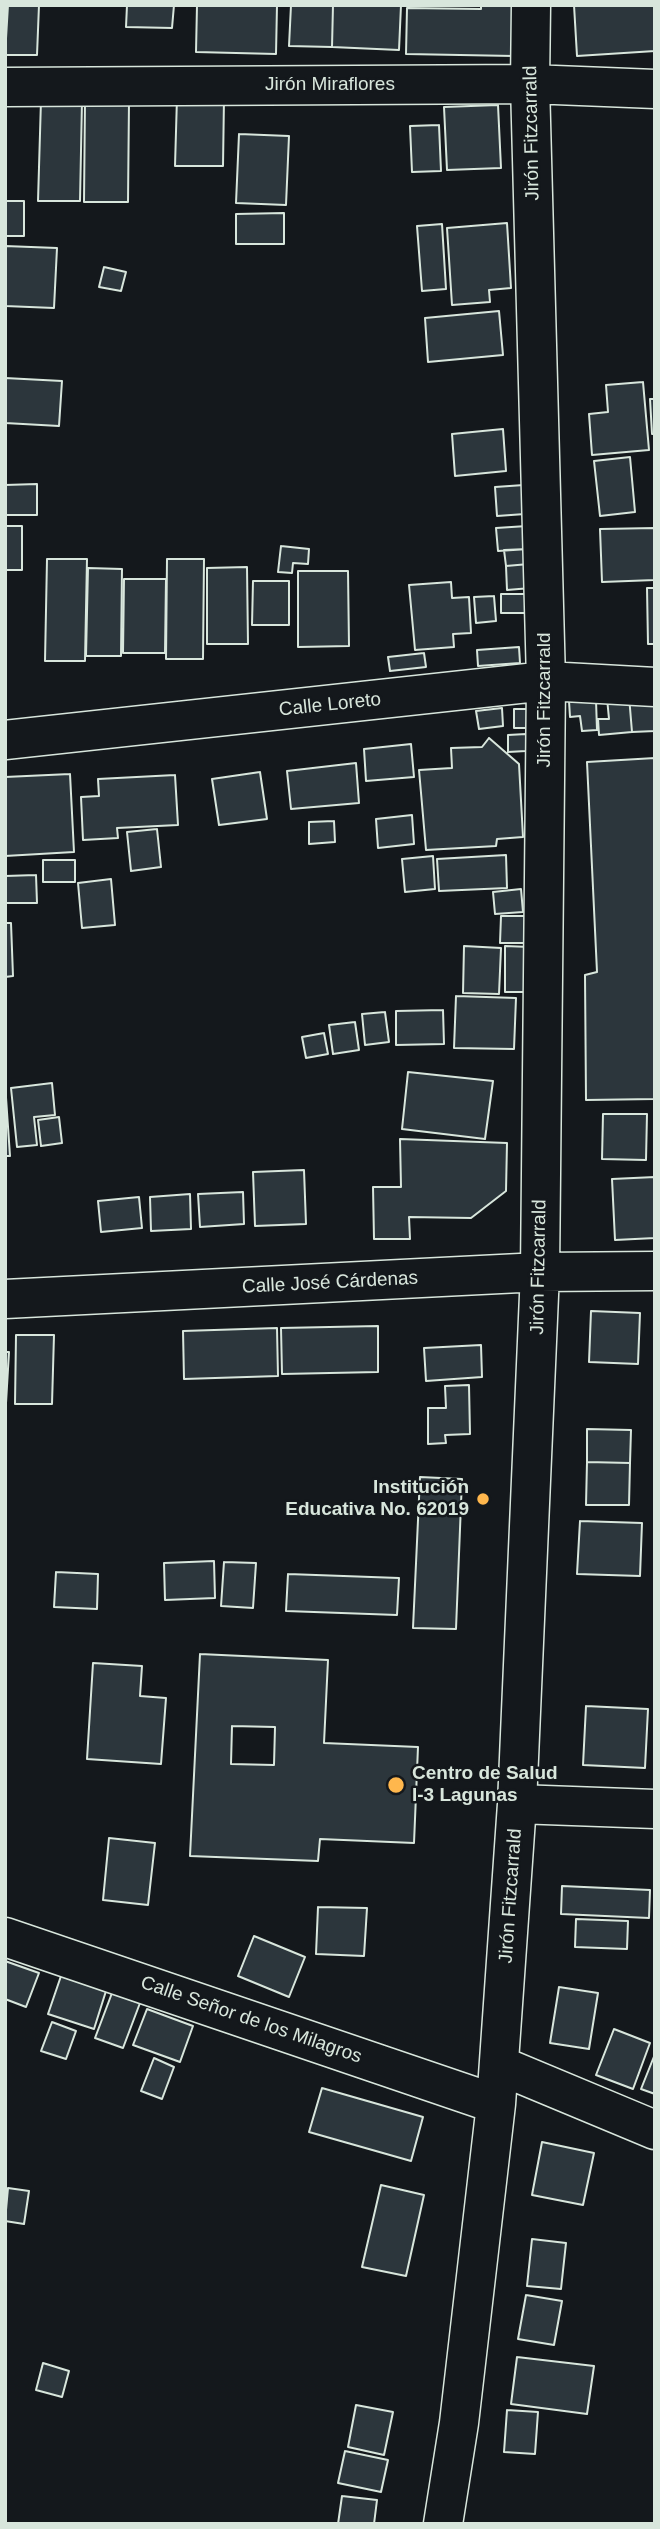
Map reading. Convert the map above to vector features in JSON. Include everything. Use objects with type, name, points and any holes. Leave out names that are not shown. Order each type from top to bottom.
[{"type":"street","name":"Jirón Fitzcarrald","points":[[443,2524],[459,2423],[499,2066],[517,1804],[540,1272],[546,681],[530,84],[531,5]]},
{"type":"street","name":"Jirón Miraflores","points":[[5,87],[530,84],[655,89]]},
{"type":"street","name":"Calle Loreto","points":[[5,740],[546,681],[655,687]]},
{"type":"street","name":"Calle José Cárdenas","points":[[5,1299],[540,1272],[655,1271]]},
{"type":"street","points":[[517,1804],[655,1809]]},
{"type":"street","name":"Calle Señor de los Milagros","points":[[5,1937],[496,2104]]},
{"type":"street","points":[[499,2066],[655,2130]]},
{"type":"building","points":[[8,5],[39,5],[37,55],[5,55]]},
{"type":"building","points":[[127,5],[174,5],[172,28],[126,27]]},
{"type":"building","points":[[197,5],[277,5],[276,54],[196,52]]},
{"type":"building","points":[[291,5],[333,5],[332,47],[289,46]]},
{"type":"building","points":[[333,5],[401,5],[399,50],[332,47]]},
{"type":"building","points":[[481,5],[516,5],[514,56],[406,54],[407,8],[481,9]]},
{"type":"building","points":[[574,5],[655,5],[655,51],[577,56]]},
{"type":"building","points":[[177,97],[224,98],[223,166],[175,166]]},
{"type":"building","points":[[41,100],[82,101],[80,201],[38,201]]},
{"type":"building","points":[[85,100],[129,101],[128,202],[84,202]]},
{"type":"building","points":[[498,105],[501,168],[447,170],[444,107]]},
{"type":"building","points":[[439,125],[441,171],[412,172],[410,126]]},
{"type":"building","points":[[239,134],[289,136],[286,205],[236,203]]},
{"type":"building","points":[[5,201],[24,201],[24,236],[5,236]]},
{"type":"building","points":[[284,213],[284,244],[236,244],[236,214]]},
{"type":"building","points":[[507,223],[511,288],[489,290],[490,302],[452,305],[447,228]]},
{"type":"building","points":[[442,224],[446,289],[422,291],[417,226]]},
{"type":"building","points":[[5,246],[57,248],[54,308],[5,306]]},
{"type":"building","points":[[104,267],[126,272],[121,291],[99,287]]},
{"type":"building","points":[[499,311],[503,355],[428,362],[425,318]]},
{"type":"building","points":[[5,378],[62,381],[59,426],[5,423]]},
{"type":"building","points":[[643,382],[649,450],[592,455],[589,414],[608,412],[606,385]]},
{"type":"building","points":[[650,399],[655,399],[655,434],[652,434]]},
{"type":"building","points":[[503,429],[506,471],[455,476],[452,434]]},
{"type":"building","points":[[630,457],[635,512],[600,516],[594,461]]},
{"type":"building","points":[[37,484],[37,515],[5,515],[5,485]]},
{"type":"building","points":[[524,485],[525,514],[497,516],[495,487]]},
{"type":"building","points":[[5,526],[22,526],[22,570],[5,570]]},
{"type":"building","points":[[527,526],[528,549],[498,551],[496,528]]},
{"type":"building","points":[[655,528],[655,580],[602,582],[600,529]]},
{"type":"building","points":[[281,546],[309,549],[308,564],[293,563],[292,573],[278,572]]},
{"type":"building","points":[[528,549],[529,564],[506,566],[504,550]]},
{"type":"building","points":[[47,559],[87,559],[85,661],[45,661]]},
{"type":"building","points":[[167,559],[204,559],[203,659],[166,659]]},
{"type":"building","points":[[529,564],[531,588],[507,590],[506,566]]},
{"type":"building","points":[[247,567],[248,644],[207,644],[207,568]]},
{"type":"building","points":[[88,568],[122,569],[121,656],[86,656]]},
{"type":"building","points":[[298,571],[348,571],[349,646],[298,647]]},
{"type":"building","points":[[124,579],[166,579],[165,653],[123,653]]},
{"type":"building","points":[[253,581],[289,581],[289,625],[252,625]]},
{"type":"building","points":[[451,582],[452,598],[469,597],[471,633],[453,634],[454,647],[415,650],[409,585]]},
{"type":"building","points":[[647,588],[655,588],[655,644],[648,644]]},
{"type":"building","points":[[501,594],[526,594],[527,613],[501,613]]},
{"type":"building","points":[[494,596],[496,621],[476,623],[474,597]]},
{"type":"building","points":[[519,647],[520,663],[478,666],[477,650]]},
{"type":"building","points":[[424,653],[426,667],[390,671],[388,657]]},
{"type":"building","points":[[655,695],[655,731],[632,732],[629,696]]},
{"type":"building","points":[[629,696],[632,732],[599,735],[598,719],[609,719],[607,698]]},
{"type":"building","points":[[596,700],[597,730],[582,731],[580,716],[570,717],[569,701]]},
{"type":"building","points":[[502,708],[503,726],[479,729],[476,711]]},
{"type":"building","points":[[514,709],[531,709],[531,728],[514,728]]},
{"type":"building","points":[[526,734],[526,751],[508,752],[508,735]]},
{"type":"building","points":[[489,738],[519,764],[523,837],[497,839],[496,846],[426,850],[419,770],[452,768],[451,748],[482,747]]},
{"type":"building","points":[[411,744],[414,777],[366,781],[364,749]]},
{"type":"building","points":[[655,758],[655,1099],[586,1100],[585,975],[597,972],[587,762]]},
{"type":"building","points":[[356,763],[359,803],[291,809],[287,771]]},
{"type":"building","points":[[260,772],[267,819],[219,825],[212,779]]},
{"type":"building","points":[[70,774],[74,852],[5,856],[5,777]]},
{"type":"building","points":[[175,775],[178,825],[117,828],[118,838],[83,840],[81,797],[99,796],[98,779]]},
{"type":"building","points":[[412,815],[414,844],[378,848],[376,819]]},
{"type":"building","points":[[334,821],[335,842],[309,844],[309,822]]},
{"type":"building","points":[[157,829],[161,867],[131,871],[127,832]]},
{"type":"building","points":[[506,855],[507,888],[439,891],[437,859]]},
{"type":"building","points":[[433,856],[435,889],[405,892],[402,859]]},
{"type":"building","points":[[43,860],[75,860],[75,882],[43,882]]},
{"type":"building","points":[[36,875],[37,903],[5,903],[5,876]]},
{"type":"building","points":[[111,879],[115,925],[82,928],[78,883]]},
{"type":"building","points":[[521,889],[523,912],[495,914],[493,892]]},
{"type":"building","points":[[501,916],[527,916],[526,943],[500,943]]},
{"type":"building","points":[[5,923],[11,923],[13,976],[5,977]]},
{"type":"building","points":[[464,946],[501,948],[499,994],[463,993]]},
{"type":"building","points":[[505,946],[530,947],[530,992],[505,992]]},
{"type":"building","points":[[456,996],[516,998],[514,1049],[454,1048]]},
{"type":"building","points":[[443,1010],[444,1044],[396,1045],[396,1011]]},
{"type":"building","points":[[385,1012],[389,1042],[365,1045],[362,1014]]},
{"type":"building","points":[[355,1022],[359,1050],[333,1054],[329,1025]]},
{"type":"building","points":[[324,1033],[328,1054],[306,1058],[302,1037]]},
{"type":"building","points":[[408,1072],[493,1081],[485,1139],[402,1129]]},
{"type":"building","points":[[5,1083],[10,1156],[5,1156]]},
{"type":"building","points":[[52,1083],[55,1115],[34,1117],[37,1145],[17,1147],[11,1088]]},
{"type":"building","points":[[603,1114],[647,1114],[646,1160],[602,1159]]},
{"type":"building","points":[[59,1117],[62,1143],[41,1146],[38,1120]]},
{"type":"building","points":[[400,1139],[507,1143],[506,1191],[471,1218],[409,1217],[410,1239],[374,1239],[373,1187],[401,1187]]},
{"type":"building","points":[[304,1170],[306,1224],[255,1226],[253,1172]]},
{"type":"building","points":[[655,1177],[655,1238],[615,1240],[612,1179]]},
{"type":"building","points":[[243,1192],[244,1224],[200,1227],[198,1194]]},
{"type":"building","points":[[190,1194],[191,1229],[151,1231],[150,1197]]},
{"type":"building","points":[[139,1197],[142,1228],[101,1232],[98,1201]]},
{"type":"building","points":[[591,1311],[640,1313],[638,1364],[589,1362]]},
{"type":"building","points":[[378,1326],[378,1372],[282,1374],[281,1328]]},
{"type":"building","points":[[277,1328],[278,1376],[184,1379],[183,1331]]},
{"type":"building","points":[[16,1335],[54,1335],[52,1404],[15,1404]]},
{"type":"building","points":[[481,1345],[482,1377],[426,1381],[424,1348]]},
{"type":"building","points":[[5,1352],[9,1352],[5,1420]]},
{"type":"building","points":[[469,1385],[470,1434],[445,1435],[446,1443],[428,1444],[428,1408],[446,1408],[445,1386]]},
{"type":"building","points":[[587,1429],[631,1430],[630,1463],[587,1462]]},
{"type":"building","points":[[587,1462],[630,1463],[629,1505],[586,1505]]},
{"type":"building","points":[[420,1477],[462,1479],[456,1629],[413,1628]]},
{"type":"building","points":[[580,1521],[642,1523],[640,1576],[577,1574]]},
{"type":"building","points":[[214,1561],[215,1598],[165,1600],[164,1563]]},
{"type":"building","points":[[224,1562],[256,1563],[253,1608],[221,1606]]},
{"type":"building","points":[[56,1572],[98,1574],[97,1609],[54,1607]]},
{"type":"building","points":[[288,1574],[399,1578],[397,1615],[286,1611]]},
{"type":"building","points":[[200,1654],[328,1660],[324,1743],[418,1747],[414,1843],[320,1839],[318,1861],[190,1856]],"holes":[[[232,1726],[275,1727],[274,1765],[231,1764]]]},
{"type":"building","points":[[93,1663],[142,1666],[140,1696],[166,1698],[161,1764],[87,1759]]},
{"type":"building","points":[[586,1706],[648,1709],[645,1768],[583,1765]]},
{"type":"building","points":[[109,1838],[155,1843],[148,1905],[103,1900]]},
{"type":"building","points":[[562,1886],[650,1890],[649,1918],[561,1914]]},
{"type":"building","points":[[318,1907],[367,1908],[364,1956],[316,1954]]},
{"type":"building","points":[[576,1919],[628,1921],[627,1949],[575,1947]]},
{"type":"building","points":[[254,1936],[305,1957],[289,1997],[238,1976]]},
{"type":"building","points":[[5,1961],[39,1973],[26,2007],[5,1999]]},
{"type":"building","points":[[61,1976],[106,1991],[94,2029],[48,2014]]},
{"type":"building","points":[[559,1987],[598,1993],[589,2049],[550,2043]]},
{"type":"building","points":[[112,1993],[140,2003],[123,2048],[95,2038]]},
{"type":"building","points":[[147,2009],[193,2026],[180,2062],[133,2045]]},
{"type":"building","points":[[52,2022],[76,2031],[66,2059],[41,2051]]},
{"type":"building","points":[[614,2029],[650,2043],[633,2089],[596,2075]]},
{"type":"building","points":[[655,2054],[655,2094],[641,2089]]},
{"type":"building","points":[[154,2058],[174,2067],[162,2099],[141,2091]]},
{"type":"building","points":[[322,2088],[423,2117],[411,2161],[309,2132]]},
{"type":"building","points":[[542,2142],[594,2153],[583,2205],[532,2195]]},
{"type":"building","points":[[381,2185],[424,2195],[406,2276],[362,2267]]},
{"type":"building","points":[[8,2188],[29,2191],[24,2224],[5,2221]]},
{"type":"building","points":[[532,2239],[566,2243],[561,2289],[527,2286]]},
{"type":"building","points":[[526,2295],[562,2301],[554,2345],[518,2339]]},
{"type":"building","points":[[517,2357],[594,2366],[587,2414],[511,2404]]},
{"type":"building","points":[[43,2363],[69,2371],[62,2397],[36,2390]]},
{"type":"building","points":[[356,2405],[393,2412],[384,2455],[348,2447]]},
{"type":"building","points":[[507,2410],[538,2412],[535,2454],[504,2452]]},
{"type":"building","points":[[345,2451],[388,2460],[381,2492],[338,2483]]},
{"type":"building","points":[[342,2496],[377,2500],[374,2524],[338,2524]]},
{"type":"place","name":"Institución Educativa No. 62019","points":[[483,1499]]},
{"type":"place","name":"Centro de Salud I-3 Lagunas","points":[[396,1785]]}]
